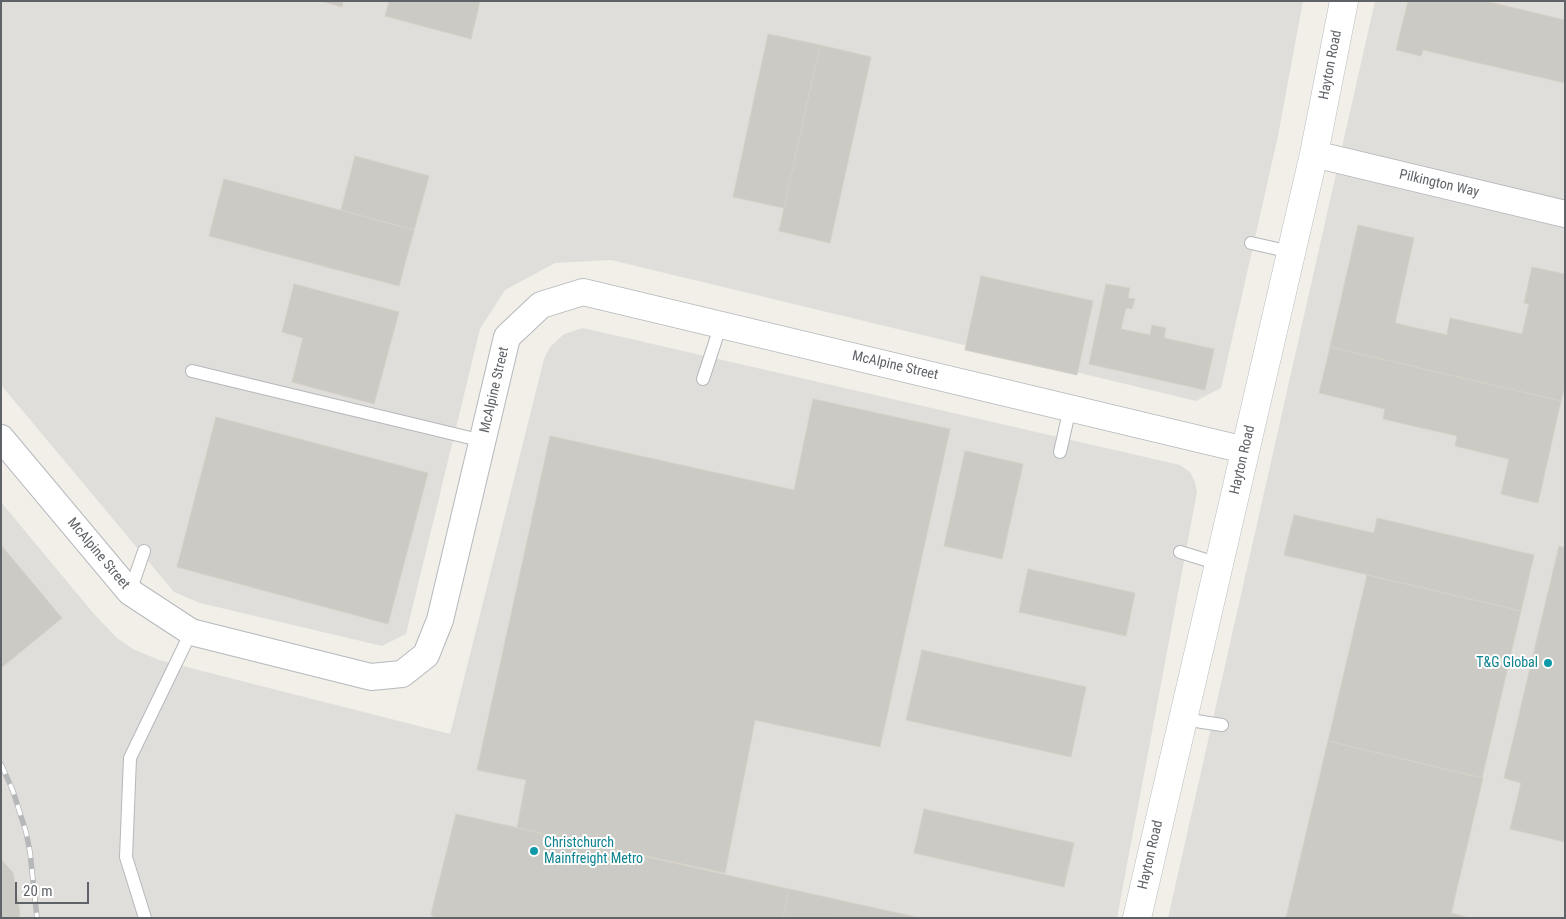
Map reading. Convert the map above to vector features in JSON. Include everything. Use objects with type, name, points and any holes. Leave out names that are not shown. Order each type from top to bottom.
[{"type":"street","name":"Hayton Road","points":[[1137,918],[1314,154],[1344,1]]},
{"type":"street","name":"Pilkington Way","points":[[1314,154],[1565,214]]},
{"type":"street","name":"McAlpine Street","points":[[1,438],[130,592],[191,632],[371,677],[402,674],[426,654],[440,620],[507,338],[540,305],[583,292],[1245,450]]},
{"type":"lane","points":[[1251,243],[1291,252]]},
{"type":"lane","points":[[703,380],[721,324]]},
{"type":"lane","points":[[192,372],[483,441]]},
{"type":"lane","points":[[1060,452],[1070,408]]},
{"type":"lane","points":[[130,592],[144,551]]},
{"type":"lane","points":[[1180,552],[1218,564]]},
{"type":"lane","points":[[144,918],[126,857],[130,758],[191,632]]},
{"type":"lane","points":[[1183,719],[1222,725]]},
{"type":"shaded area","points":[[1,1],[1303,1],[1278,136],[1221,388],[1196,401],[611,260],[555,263],[505,290],[480,329],[406,634],[382,646],[200,603],[174,592],[1,385]]},
{"type":"shaded area","points":[[1375,1],[1565,1],[1565,918],[1168,918]]},
{"type":"shaded area","points":[[583,328],[1180,465],[1190,472],[1197,492],[1117,918],[1,918],[1,502],[94,614],[117,638],[133,649],[159,660],[450,734],[544,359],[550,347],[564,334]]},
{"type":"building","points":[[321,1],[343,1],[342,7]]},
{"type":"building","points":[[389,1],[480,1],[471,39],[385,16]]},
{"type":"building","points":[[1408,1],[1485,1],[1565,20],[1565,83],[1423,50],[1421,56],[1396,50]]},
{"type":"building","points":[[768,34],[820,45],[784,208],[733,197]]},
{"type":"building","points":[[820,45],[871,57],[830,243],[779,231]]},
{"type":"building","points":[[355,156],[429,176],[414,230],[341,210]]},
{"type":"building","points":[[224,179],[414,230],[399,286],[209,236]]},
{"type":"building","points":[[1358,225],[1414,238],[1395,323],[1447,335],[1450,318],[1522,334],[1529,304],[1524,303],[1532,267],[1565,274],[1565,386],[1561,401],[1330,347]]},
{"type":"building","points":[[981,276],[1093,301],[1077,375],[965,350]]},
{"type":"building","points":[[294,284],[399,312],[374,404],[292,382],[303,338],[282,332]]},
{"type":"building","points":[[1106,284],[1130,288],[1128,298],[1135,299],[1132,309],[1126,308],[1121,329],[1150,335],[1152,325],[1166,328],[1164,338],[1214,349],[1205,390],[1089,364]]},
{"type":"building","points":[[1330,347],[1561,401],[1538,503],[1501,494],[1509,459],[1455,446],[1457,436],[1383,419],[1385,409],[1319,393]]},
{"type":"building","points":[[813,399],[950,429],[880,747],[755,720],[725,873],[517,828],[526,780],[477,770],[550,436],[794,490]]},
{"type":"building","points":[[216,417],[428,473],[388,624],[177,567]]},
{"type":"building","points":[[965,451],[1023,464],[1002,559],[944,546]]},
{"type":"building","points":[[1294,515],[1374,533],[1377,518],[1534,555],[1521,611],[1284,555]]},
{"type":"building","points":[[1,545],[62,618],[1,668]]},
{"type":"building","name":"T&G Global","points":[[1559,546],[1565,548],[1565,842],[1510,829],[1521,783],[1504,778]]},
{"type":"building","points":[[1028,569],[1135,593],[1126,636],[1019,612]]},
{"type":"building","points":[[1367,575],[1521,611],[1482,778],[1328,741]]},
{"type":"building","points":[[922,650],[1086,687],[1071,757],[906,720]]},
{"type":"building","points":[[1328,741],[1483,778],[1450,918],[1286,918]]},
{"type":"building","points":[[924,809],[1074,843],[1064,887],[914,853]]},
{"type":"building","name":"Christchurch Mainfreight Metro","points":[[456,814],[789,889],[783,918],[434,918],[431,914]]},
{"type":"building","points":[[1,859],[13,873],[20,913],[19,918],[1,918]]},
{"type":"building","points":[[789,889],[920,918],[783,917]]},
{"type":"building","points":[[1451,913],[1470,918],[1450,918]]},
{"type":"railway","points":[[1,764],[13,791],[26,832],[37,918]]},
{"type":"place","name":"T&G Global","points":[[1548,663]]},
{"type":"place","name":"Christchurch Mainfreight Metro","points":[[534,851]]}]
